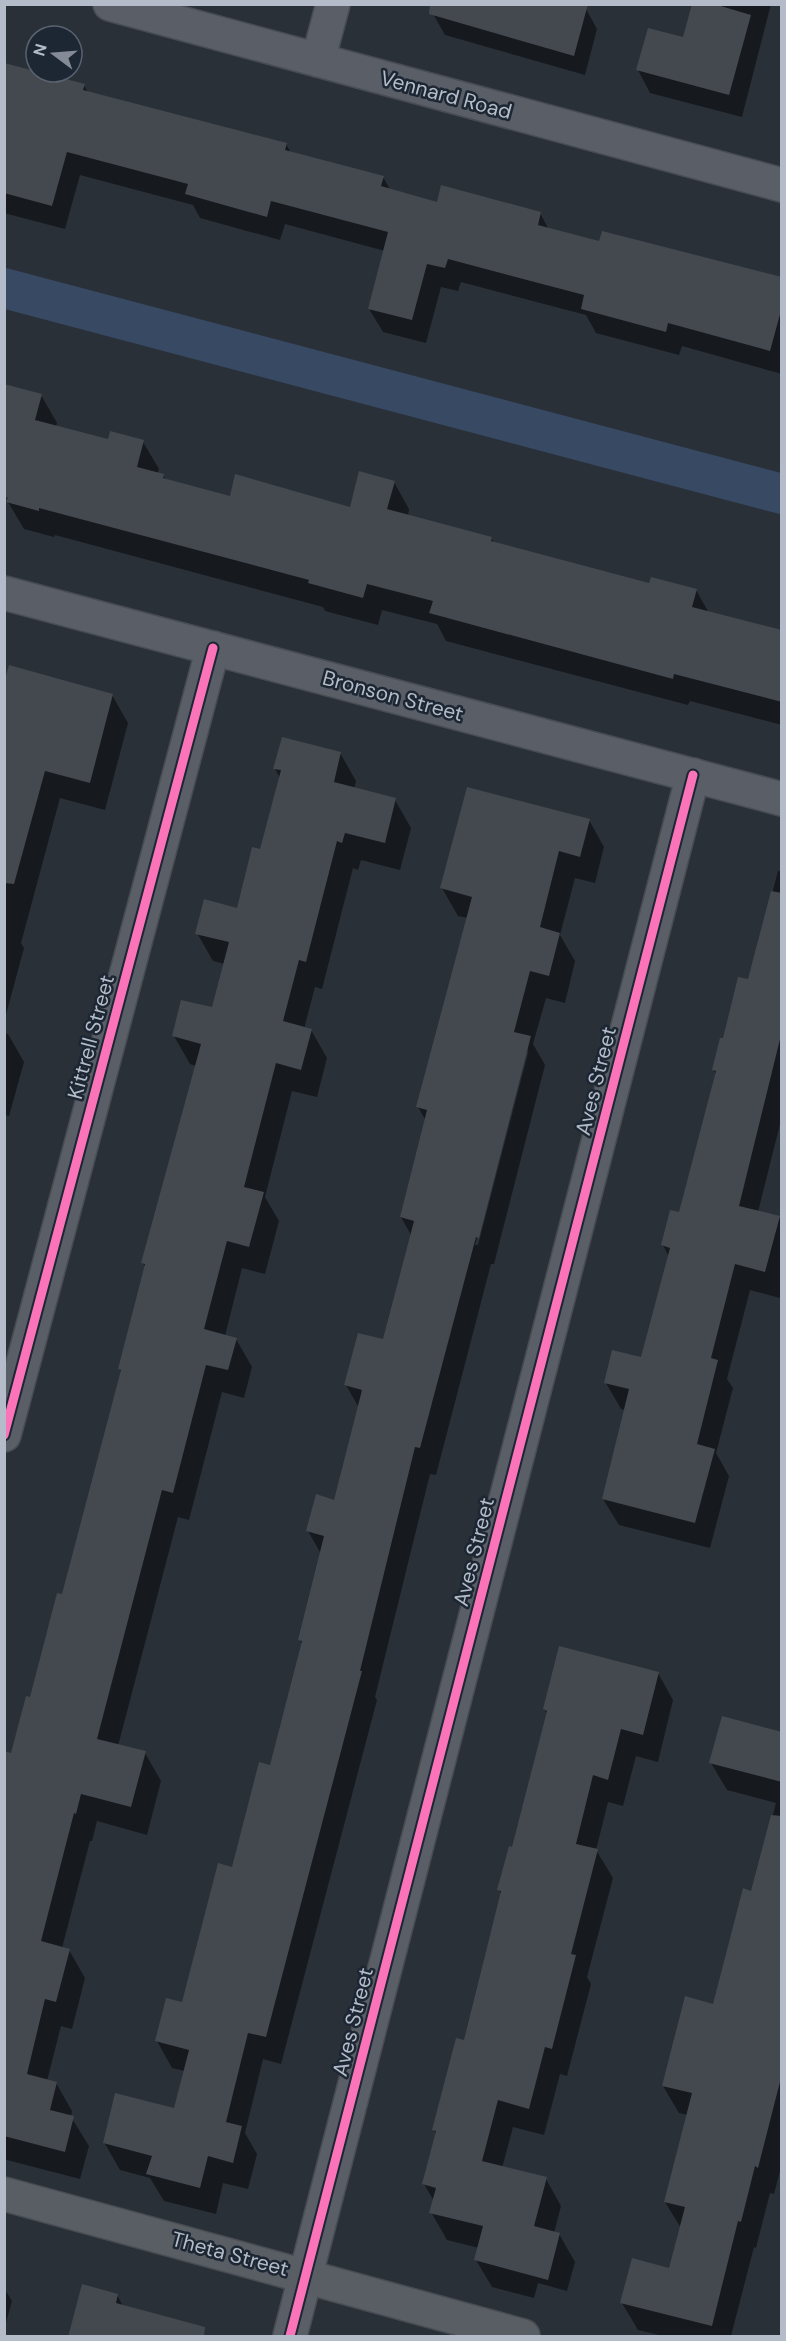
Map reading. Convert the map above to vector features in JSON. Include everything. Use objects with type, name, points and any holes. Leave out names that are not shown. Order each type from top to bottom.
[{"type":"street","name":"Vennard Road","points":[[110,4],[782,185]]},
{"type":"street","points":[[318,60],[333,4]]},
{"type":"street","name":"Bronson Street","points":[[4,593],[782,799]]},
{"type":"street","name":"Kittrell Street","points":[[4,1435],[213,648]]},
{"type":"street","name":"Aves Street","points":[[290,2337],[693,775]]},
{"type":"street","name":"Theta Street","points":[[4,2194],[307,2275],[524,2337]]},
{"type":"building","points":[[430,4],[588,4],[574,56],[429,14]]},
{"type":"building","points":[[692,4],[714,4],[751,15],[729,95],[636,70],[648,28],[683,37]]},
{"type":"building","points":[[4,63],[24,68],[24,84],[85,84],[83,90],[287,143],[285,150],[384,176],[381,186],[437,202],[441,185],[541,212],[538,225],[599,241],[602,231],[782,277],[782,307],[770,351],[668,323],[666,332],[581,309],[584,295],[448,259],[445,268],[427,264],[412,320],[368,309],[388,232],[271,201],[267,217],[185,194],[188,184],[67,152],[52,206],[4,193]]},
{"type":"building","points":[[4,384],[42,394],[35,420],[108,439],[110,431],[144,440],[137,467],[164,474],[163,478],[230,496],[235,474],[350,507],[359,471],[395,481],[387,509],[492,537],[491,541],[649,583],[651,577],[697,589],[692,607],[782,630],[782,702],[674,674],[673,679],[429,613],[433,601],[367,584],[363,598],[308,583],[309,580],[39,508],[39,511],[6,502],[8,497],[4,497]]},
{"type":"building","points":[[9,665],[113,694],[90,783],[45,771],[14,884],[4,883],[4,682]]},
{"type":"building","points":[[282,737],[341,752],[334,782],[396,798],[385,843],[345,833],[342,843],[337,841],[306,962],[299,960],[283,1021],[312,1029],[301,1070],[276,1063],[244,1187],[264,1192],[249,1247],[227,1241],[204,1329],[237,1338],[228,1370],[206,1365],[173,1493],[162,1490],[97,1739],[146,1751],[131,1807],[81,1794],[41,1941],[70,1949],[56,2002],[45,1999],[27,2074],[57,2082],[50,2110],[74,2116],[65,2152],[4,2136],[4,1751],[11,1753],[26,1696],[30,1697],[57,1593],[62,1594],[121,1370],[118,1369],[145,1264],[141,1263],[201,1044],[172,1036],[181,1000],[212,1007],[229,942],[195,934],[204,899],[237,908],[252,847],[260,849],[281,770],[273,769]]},
{"type":"building","points":[[467,787],[590,819],[580,857],[559,851],[540,927],[560,933],[549,976],[530,971],[514,1032],[531,1036],[479,1238],[476,1237],[420,1448],[415,1447],[360,1671],[362,1671],[266,2037],[248,2033],[226,2122],[242,2126],[233,2163],[208,2156],[200,2188],[146,2174],[152,2156],[103,2143],[115,2093],[174,2108],[189,2050],[155,2041],[166,1998],[182,2002],[218,1863],[232,1867],[259,1762],[270,1765],[302,1641],[298,1640],[324,1536],[306,1531],[316,1494],[334,1500],[362,1390],[344,1385],[358,1333],[383,1339],[414,1221],[400,1217],[427,1110],[416,1107],[472,897],[440,888]]},
{"type":"building","points":[[771,891],[782,893],[782,1031],[739,1206],[780,1216],[765,1272],[735,1264],[711,1358],[718,1360],[697,1444],[715,1449],[695,1523],[602,1499],[629,1389],[604,1383],[612,1350],[641,1357],[670,1248],[661,1245],[670,1210],[679,1212],[716,1071],[712,1070],[720,1038],[723,1038],[738,977],[748,979]]},
{"type":"building","points":[[559,1646],[659,1672],[643,1735],[621,1729],[608,1780],[593,1775],[576,1844],[598,1849],[571,1954],[576,1955],[552,2049],[545,2047],[529,2109],[498,2100],[482,2161],[547,2177],[534,2226],[560,2233],[548,2280],[474,2260],[483,2226],[429,2213],[436,2188],[422,2184],[436,2131],[432,2130],[456,2038],[464,2040],[501,1891],[497,1890],[509,1846],[512,1847],[547,1711],[543,1709]]},
{"type":"building","points":[[722,1716],[782,1732],[782,1782],[709,1763]]},
{"type":"building","points":[[771,1815],[782,1816],[782,2074],[758,2168],[755,2166],[741,2222],[738,2221],[712,2326],[620,2303],[632,2258],[669,2268],[685,2207],[664,2202],[692,2093],[662,2086],[685,1996],[713,2004],[743,1888],[751,1891]]},
{"type":"building","points":[[82,2284],[118,2294],[116,2303],[205,2327],[204,2337],[68,2337]]},
{"type":"waterway","points":[[4,288],[782,494]]},
{"type":"cycle path","points":[[4,1435],[213,648]]},
{"type":"cycle path","points":[[290,2336],[693,775]]}]
